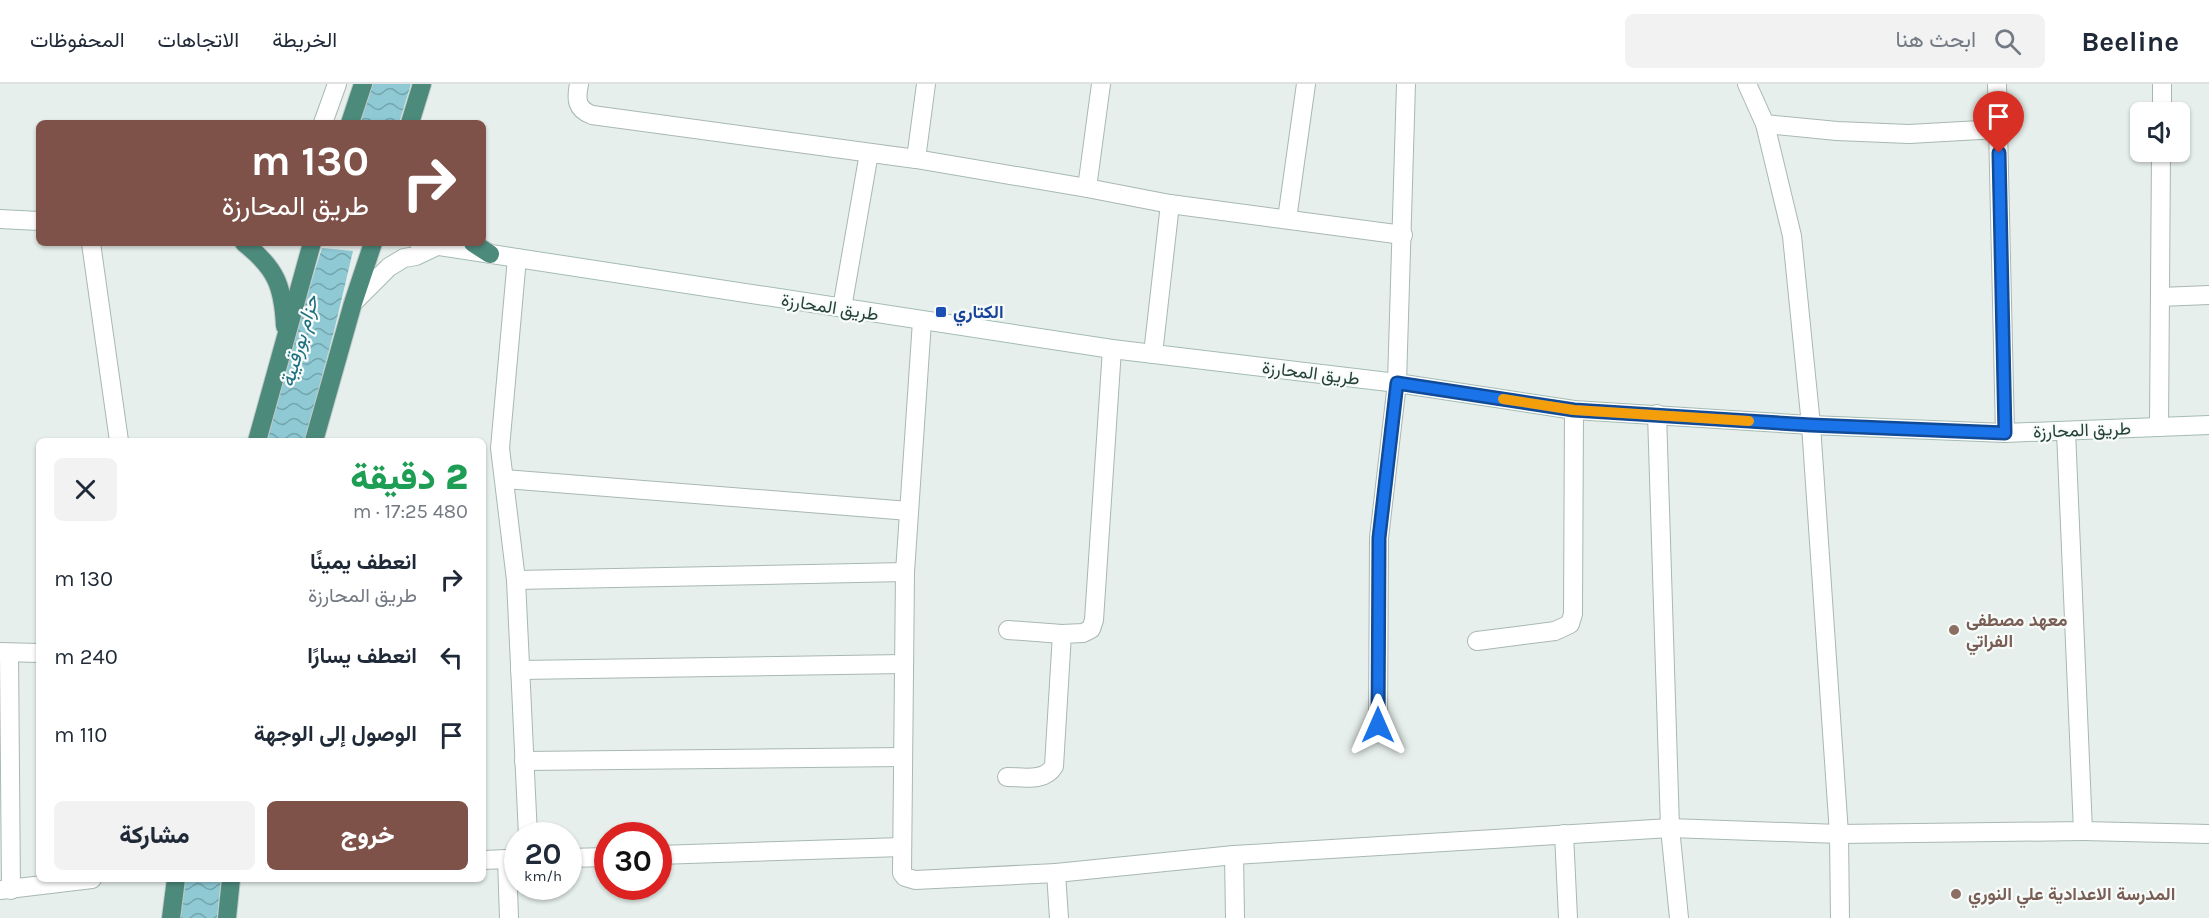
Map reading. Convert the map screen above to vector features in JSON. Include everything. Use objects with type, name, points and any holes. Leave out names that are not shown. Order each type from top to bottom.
[{"type":"highway","points":[[351,120],[363,84]]},
{"type":"highway","points":[[411,120],[422,84]]},
{"type":"highway","points":[[248,246],[274,271],[284,310],[285,337]]},
{"type":"highway","points":[[258,438],[311,246]]},
{"type":"highway","points":[[315,438],[353,303],[372,246]]},
{"type":"highway","points":[[478,246],[490,254]]},
{"type":"highway","points":[[171,918],[176,882]]},
{"type":"highway","points":[[227,918],[231,882]]},
{"type":"street","points":[[324,120],[337,84]]},
{"type":"street","points":[[579,84],[578,104],[581,109],[592,115],[916,159],[1170,204],[1402,235]]},
{"type":"street","points":[[916,159],[926,84]]},
{"type":"street","points":[[1087,188],[1101,84]]},
{"type":"street","points":[[1287,219],[1306,84]]},
{"type":"street","points":[[1378,725],[1379,538],[1397,383],[1406,84]]},
{"type":"street","points":[[1748,84],[1765,124],[1792,236],[1811,425],[1839,834],[1840,918]]},
{"type":"street","points":[[1997,84],[2005,433]]},
{"type":"street","points":[[2162,84],[2162,102]]},
{"type":"street","points":[[1765,124],[1837,131],[1909,134],[1998,129]]},
{"type":"street","points":[[842,308],[869,153]]},
{"type":"street","points":[[2158,427],[2161,162]]},
{"type":"street","points":[[1153,354],[1170,204]]},
{"type":"street","points":[[0,219],[36,220]]},
{"type":"street","points":[[91,246],[119,438]]},
{"type":"street","points":[[353,303],[388,267],[404,258],[438,246]]},
{"type":"street","name":"طريق المحارزة","points":[[446,246],[1112,349],[1397,383],[1574,410],[1811,425],[2005,433],[2209,425]]},
{"type":"street","points":[[517,258],[500,448],[506,479],[516,580],[527,822]]},
{"type":"street","points":[[2160,297],[2209,295]]},
{"type":"street","points":[[922,321],[905,572],[902,873],[909,879],[1056,873],[1234,855],[1670,828],[1839,834],[2082,831],[2209,834]]},
{"type":"street","points":[[1008,630],[1062,634],[1083,633],[1090,629],[1094,620],[1112,349]]},
{"type":"street","points":[[1477,641],[1555,631],[1570,624],[1573,614],[1574,410]]},
{"type":"street","points":[[1657,414],[1670,828],[1679,918]]},
{"type":"street","points":[[2066,431],[2082,831]]},
{"type":"street","points":[[506,479],[909,511]]},
{"type":"street","points":[[516,580],[905,572]]},
{"type":"street","points":[[1007,777],[1043,777],[1050,774],[1054,766],[1062,634]]},
{"type":"street","points":[[36,653],[4,653],[6,890],[69,882]]},
{"type":"street","points":[[520,670],[903,664]]},
{"type":"street","points":[[524,761],[903,757]]},
{"type":"street","points":[[1564,834],[1568,918]]},
{"type":"street","points":[[672,855],[902,847]]},
{"type":"street","points":[[1234,855],[1235,918]]},
{"type":"street","points":[[486,860],[504,859]]},
{"type":"street","points":[[1056,873],[1059,918]]},
{"type":"street","points":[[509,918],[510,900]]},
{"type":"water","points":[[373,84],[411,84],[400,120],[361,120]]},
{"type":"water","name":"حزام بورقيبة","points":[[322,248],[353,251],[306,438],[267,438]]},
{"type":"water","points":[[184,882],[221,882],[217,918],[179,918]]},
{"type":"slow traffic","points":[[1503,399],[1574,410],[1749,421]]},
{"type":"place","name":"الكتاري","points":[[941,312]]},
{"type":"place","name":"معهد مصطفى الفراتي","points":[[1954,630]]},
{"type":"place","name":"المدرسة الاعدادية علي النوري","points":[[1956,894]]},
{"type":"route","points":[[1378,725],[1379,538],[1397,383],[1574,410],[1811,425],[2005,433],[1999,153]]}]
